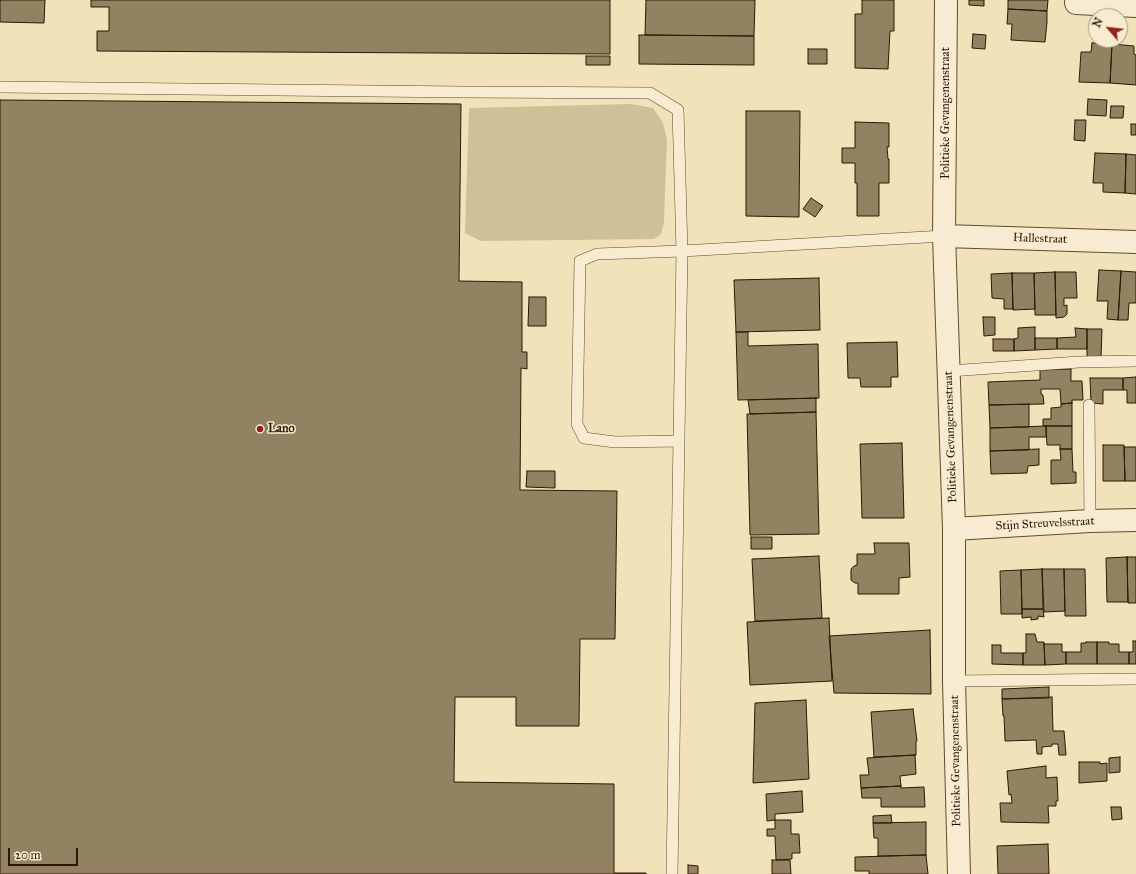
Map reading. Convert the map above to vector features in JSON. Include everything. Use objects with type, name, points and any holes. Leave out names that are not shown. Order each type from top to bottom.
[{"type":"street","name":"Politieke Gevangenenstraat","points":[[946,0],[944,236],[954,529],[954,681],[959,874]]},
{"type":"street","points":[[1076,3],[1136,6]]},
{"type":"street","name":"Hallestraat","points":[[944,236],[1136,242]]},
{"type":"street","name":"Stijn Streuvelsstraat","points":[[954,529],[1090,521],[1136,520]]},
{"type":"lane","points":[[0,87],[650,93],[678,110],[682,251],[672,874]]},
{"type":"lane","points":[[679,441],[615,442],[584,438],[577,424],[580,261],[597,254],[682,251],[944,236]]},
{"type":"lane","points":[[949,371],[1079,362],[1136,361]]},
{"type":"lane","points":[[1089,405],[1090,521]]},
{"type":"lane","points":[[954,681],[1136,679]]},
{"type":"shaded area","points":[[631,104],[653,108],[663,123],[667,140],[664,222],[661,234],[654,239],[481,241],[465,233],[469,108]]},
{"type":"building","points":[[0,0],[45,0],[44,23],[0,22]]},
{"type":"building","points":[[91,0],[610,0],[610,54],[97,51],[97,31],[109,31],[109,7],[91,7]]},
{"type":"building","points":[[646,0],[755,0],[754,36],[645,35]]},
{"type":"building","points":[[862,0],[894,0],[894,31],[890,31],[888,69],[855,68],[855,14],[862,14]]},
{"type":"building","points":[[969,0],[984,0],[984,6],[969,5]]},
{"type":"building","points":[[1008,0],[1048,0],[1047,11],[1008,9]]},
{"type":"building","points":[[1008,9],[1047,11],[1045,42],[1011,40],[1012,24],[1007,24]]},
{"type":"building","points":[[973,34],[986,35],[985,49],[972,48]]},
{"type":"building","points":[[639,35],[754,36],[754,65],[639,64]]},
{"type":"building","points":[[1128,45],[1134,46],[1134,54],[1136,55],[1136,85],[1110,83],[1112,48],[1128,48]]},
{"type":"building","points":[[1091,48],[1112,48],[1110,83],[1079,82],[1081,52],[1091,52]]},
{"type":"building","points":[[808,49],[827,49],[827,64],[808,64]]},
{"type":"building","points":[[586,56],[610,56],[610,65],[586,65]]},
{"type":"building","points":[[1088,99],[1107,100],[1106,116],[1087,115]]},
{"type":"building","name":"Lano","points":[[0,100],[461,104],[459,281],[522,282],[522,352],[527,352],[527,369],[521,368],[520,490],[617,491],[615,639],[580,639],[579,726],[516,726],[516,697],[455,697],[454,782],[614,784],[614,873],[646,874],[0,874]]},
{"type":"building","points":[[1111,106],[1124,106],[1123,118],[1110,118]]},
{"type":"building","points":[[746,111],[800,111],[799,217],[746,216]]},
{"type":"building","points":[[1075,120],[1086,120],[1085,141],[1074,140]]},
{"type":"building","points":[[855,122],[889,123],[889,147],[887,147],[889,159],[889,183],[879,183],[879,216],[857,216],[857,183],[855,183],[855,163],[842,163],[842,148],[855,148]]},
{"type":"building","points":[[1131,124],[1136,124],[1136,135],[1131,135]]},
{"type":"building","points":[[1095,153],[1126,154],[1125,193],[1103,192],[1103,183],[1093,183]]},
{"type":"building","points":[[1126,154],[1136,155],[1136,194],[1125,193]]},
{"type":"building","points":[[811,198],[823,206],[815,217],[803,209]]},
{"type":"building","points":[[1099,270],[1121,271],[1118,320],[1107,319],[1108,301],[1097,301]]},
{"type":"building","points":[[1121,271],[1136,272],[1136,303],[1129,303],[1128,320],[1118,320]]},
{"type":"building","points":[[1055,272],[1076,272],[1077,298],[1064,298],[1064,306],[1067,305],[1067,314],[1064,317],[1056,318]]},
{"type":"building","points":[[1055,272],[1056,315],[1035,315],[1034,273]]},
{"type":"building","points":[[1012,273],[1034,273],[1035,309],[1013,310]]},
{"type":"building","points":[[1012,273],[1013,309],[1004,309],[1004,299],[992,298],[991,274]]},
{"type":"building","points":[[819,278],[820,330],[736,332],[734,280]]},
{"type":"building","points":[[529,297],[546,297],[546,326],[528,326]]},
{"type":"building","points":[[983,317],[995,317],[995,335],[984,336]]},
{"type":"building","points":[[1035,327],[1035,350],[1014,351],[1014,339],[1018,338],[1018,328]]},
{"type":"building","points":[[1075,328],[1087,329],[1087,349],[1057,349],[1057,338],[1076,337]]},
{"type":"building","points":[[1087,329],[1102,329],[1101,358],[1087,358]]},
{"type":"building","points":[[736,332],[748,332],[748,346],[818,344],[819,398],[738,400]]},
{"type":"building","points":[[1035,338],[1057,338],[1057,349],[1035,350]]},
{"type":"building","points":[[993,339],[1014,339],[1014,351],[993,351]]},
{"type":"building","points":[[897,342],[898,377],[891,377],[891,387],[861,387],[860,378],[848,378],[847,343]]},
{"type":"building","points":[[1071,369],[1071,381],[1082,381],[1083,400],[1072,400],[1072,403],[1061,404],[1060,389],[1041,389],[1044,404],[989,405],[988,382],[1040,380],[1040,370]]},
{"type":"building","points":[[1136,377],[1136,403],[1127,403],[1127,390],[1123,390],[1123,378]]},
{"type":"building","points":[[1090,378],[1123,378],[1123,390],[1103,390],[1103,404],[1091,403]]},
{"type":"building","points":[[816,398],[816,412],[750,414],[748,400]]},
{"type":"building","points":[[1072,403],[1072,426],[1043,426],[1043,419],[1051,419],[1051,408],[1061,407],[1061,404]]},
{"type":"building","points":[[1029,404],[1029,427],[990,428],[989,405]]},
{"type":"building","points":[[816,412],[819,534],[750,535],[747,414]]},
{"type":"building","points":[[1046,426],[1072,426],[1072,449],[1060,449],[1060,445],[1047,445]]},
{"type":"building","points":[[1046,426],[1046,437],[1029,437],[1029,450],[990,451],[990,428]]},
{"type":"building","points":[[902,443],[904,518],[862,518],[860,444]]},
{"type":"building","points":[[1103,445],[1124,445],[1125,481],[1103,481]]},
{"type":"building","points":[[1124,447],[1136,447],[1136,481],[1125,481]]},
{"type":"building","points":[[1039,449],[1039,465],[1028,466],[1027,473],[991,474],[990,451]]},
{"type":"building","points":[[1060,449],[1072,449],[1073,472],[1076,472],[1076,483],[1051,484],[1051,460],[1061,460]]},
{"type":"building","points":[[527,471],[555,471],[555,488],[526,487]]},
{"type":"building","points":[[751,537],[772,537],[772,549],[751,549]]},
{"type":"building","points":[[874,543],[909,543],[910,577],[899,578],[899,594],[858,594],[858,583],[851,580],[851,569],[857,565],[857,554],[875,554]]},
{"type":"building","points":[[819,556],[822,618],[755,621],[752,559]]},
{"type":"building","points":[[1127,557],[1136,557],[1136,603],[1128,603]]},
{"type":"building","points":[[1127,557],[1128,602],[1107,602],[1106,558]]},
{"type":"building","points":[[1042,569],[1064,569],[1065,611],[1044,612]]},
{"type":"building","points":[[1042,569],[1043,609],[1022,609],[1021,570]]},
{"type":"building","points":[[1064,569],[1085,569],[1086,616],[1065,616]]},
{"type":"building","points":[[1021,570],[1022,614],[1001,614],[1000,571]]},
{"type":"building","points":[[1022,609],[1043,609],[1044,617],[1038,616],[1038,619],[1031,620],[1031,617],[1022,618]]},
{"type":"building","points":[[829,618],[832,681],[750,685],[747,622]]},
{"type":"building","points":[[930,630],[931,694],[834,693],[829,636]]},
{"type":"building","points":[[1026,634],[1035,634],[1037,642],[1044,642],[1045,665],[1023,665],[1023,653],[1026,653]]},
{"type":"building","points":[[1133,641],[1136,641],[1136,664],[1129,664],[1129,652],[1133,652]]},
{"type":"building","points":[[1097,642],[1097,664],[1066,664],[1066,652],[1081,652],[1081,643]]},
{"type":"building","points":[[1097,642],[1119,644],[1119,652],[1129,652],[1129,664],[1097,664]]},
{"type":"building","points":[[1044,644],[1062,644],[1062,652],[1066,652],[1066,664],[1045,665]]},
{"type":"building","points":[[992,645],[1001,645],[1001,653],[1023,653],[1023,665],[992,664]]},
{"type":"building","points":[[1049,687],[1049,698],[1002,699],[1002,689]]},
{"type":"building","points":[[1052,697],[1053,731],[1064,731],[1066,755],[1059,755],[1058,744],[1042,747],[1042,754],[1037,754],[1036,740],[1005,741],[1002,699]]},
{"type":"building","points":[[806,700],[809,779],[753,783],[755,703]]},
{"type":"building","points":[[913,709],[917,741],[916,755],[874,757],[871,712]]},
{"type":"building","points":[[915,755],[916,774],[900,776],[901,786],[861,788],[860,775],[869,775],[867,758]]},
{"type":"building","points":[[1120,757],[1120,772],[1109,773],[1109,758]]},
{"type":"building","points":[[1079,762],[1100,762],[1100,764],[1107,763],[1107,781],[1079,783]]},
{"type":"building","points":[[1046,766],[1046,778],[1057,777],[1058,801],[1056,801],[1056,806],[1048,806],[1049,823],[1001,822],[1000,803],[1012,803],[1011,794],[1009,795],[1007,771]]},
{"type":"building","points":[[901,786],[901,788],[924,787],[925,807],[881,807],[881,798],[862,798],[861,788]]},
{"type":"building","points":[[802,791],[803,812],[775,814],[775,820],[767,821],[766,794]]},
{"type":"building","points":[[1111,807],[1121,807],[1122,819],[1112,820]]},
{"type":"building","points":[[891,815],[892,823],[873,823],[873,816]]},
{"type":"building","points":[[775,820],[791,820],[791,834],[799,834],[800,853],[792,853],[792,859],[776,860],[775,836],[767,836],[767,829],[775,829]]},
{"type":"building","points":[[926,822],[926,855],[878,856],[878,838],[874,838],[873,823]]},
{"type":"building","points":[[1048,844],[1049,874],[998,874],[997,846]]},
{"type":"building","points":[[926,855],[928,874],[869,874],[869,871],[855,871],[855,857]]},
{"type":"building","points":[[772,860],[790,860],[791,874],[772,874]]},
{"type":"building","points":[[688,865],[698,866],[698,874],[688,874]]},
{"type":"place","name":"Lano","points":[[260,429]]}]
